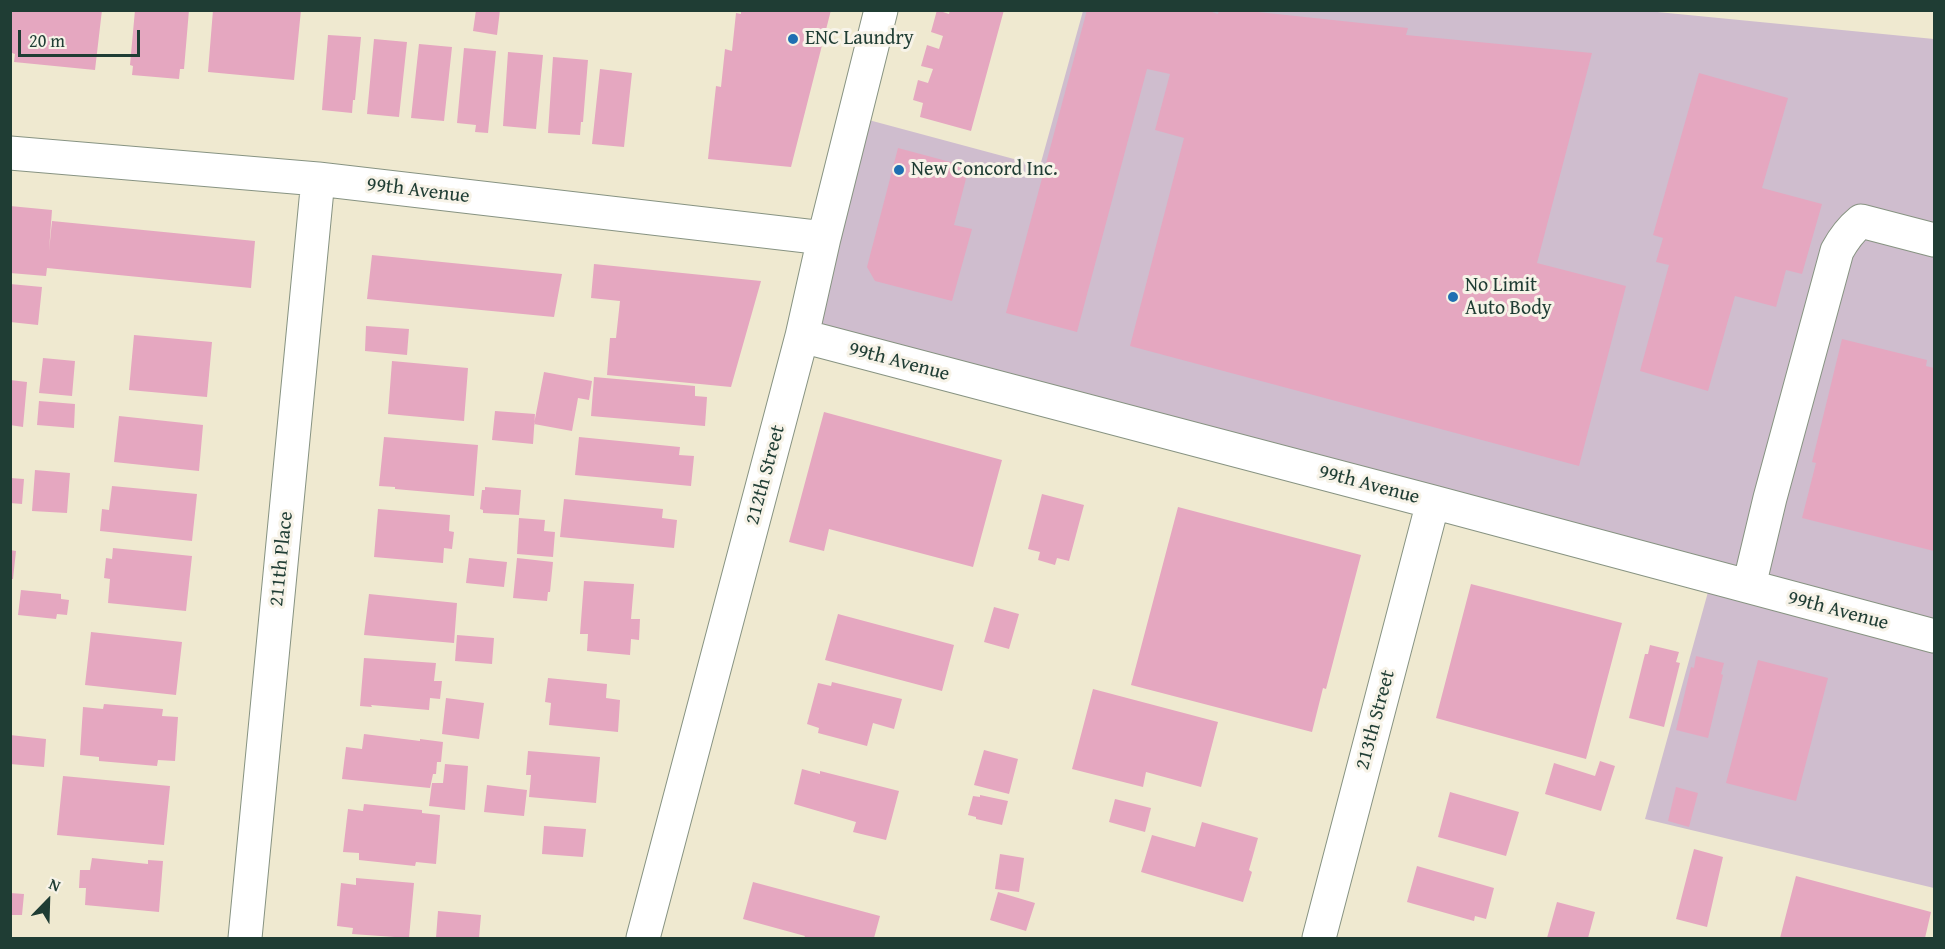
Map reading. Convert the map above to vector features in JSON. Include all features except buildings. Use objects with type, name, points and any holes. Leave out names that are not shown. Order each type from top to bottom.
[{"type":"street","name":"212th Street","points":[[643,939],[802,336],[881,10]]},
{"type":"street","name":"99th Avenue","points":[[10,153],[318,179],[824,238]]},
{"type":"street","name":"211th Place","points":[[245,939],[318,179]]},
{"type":"street","points":[[1749,586],[1834,262],[1843,241],[1850,229],[1862,221],[1935,240]]},
{"type":"street","name":"99th Avenue","points":[[802,336],[1935,636]]},
{"type":"street","name":"213th Street","points":[[1319,939],[1433,502]]},
{"type":"shaded area","points":[[1637,10],[1934,39],[1934,888],[1645,819],[1708,592],[808,348],[865,119],[1040,166],[1083,11]]},
{"type":"place","name":"ENC Laundry","points":[[793,39]]},
{"type":"place","name":"New Concord Inc.","points":[[899,170]]},
{"type":"place","name":"No Limit Auto Body","points":[[1453,297]]}]
